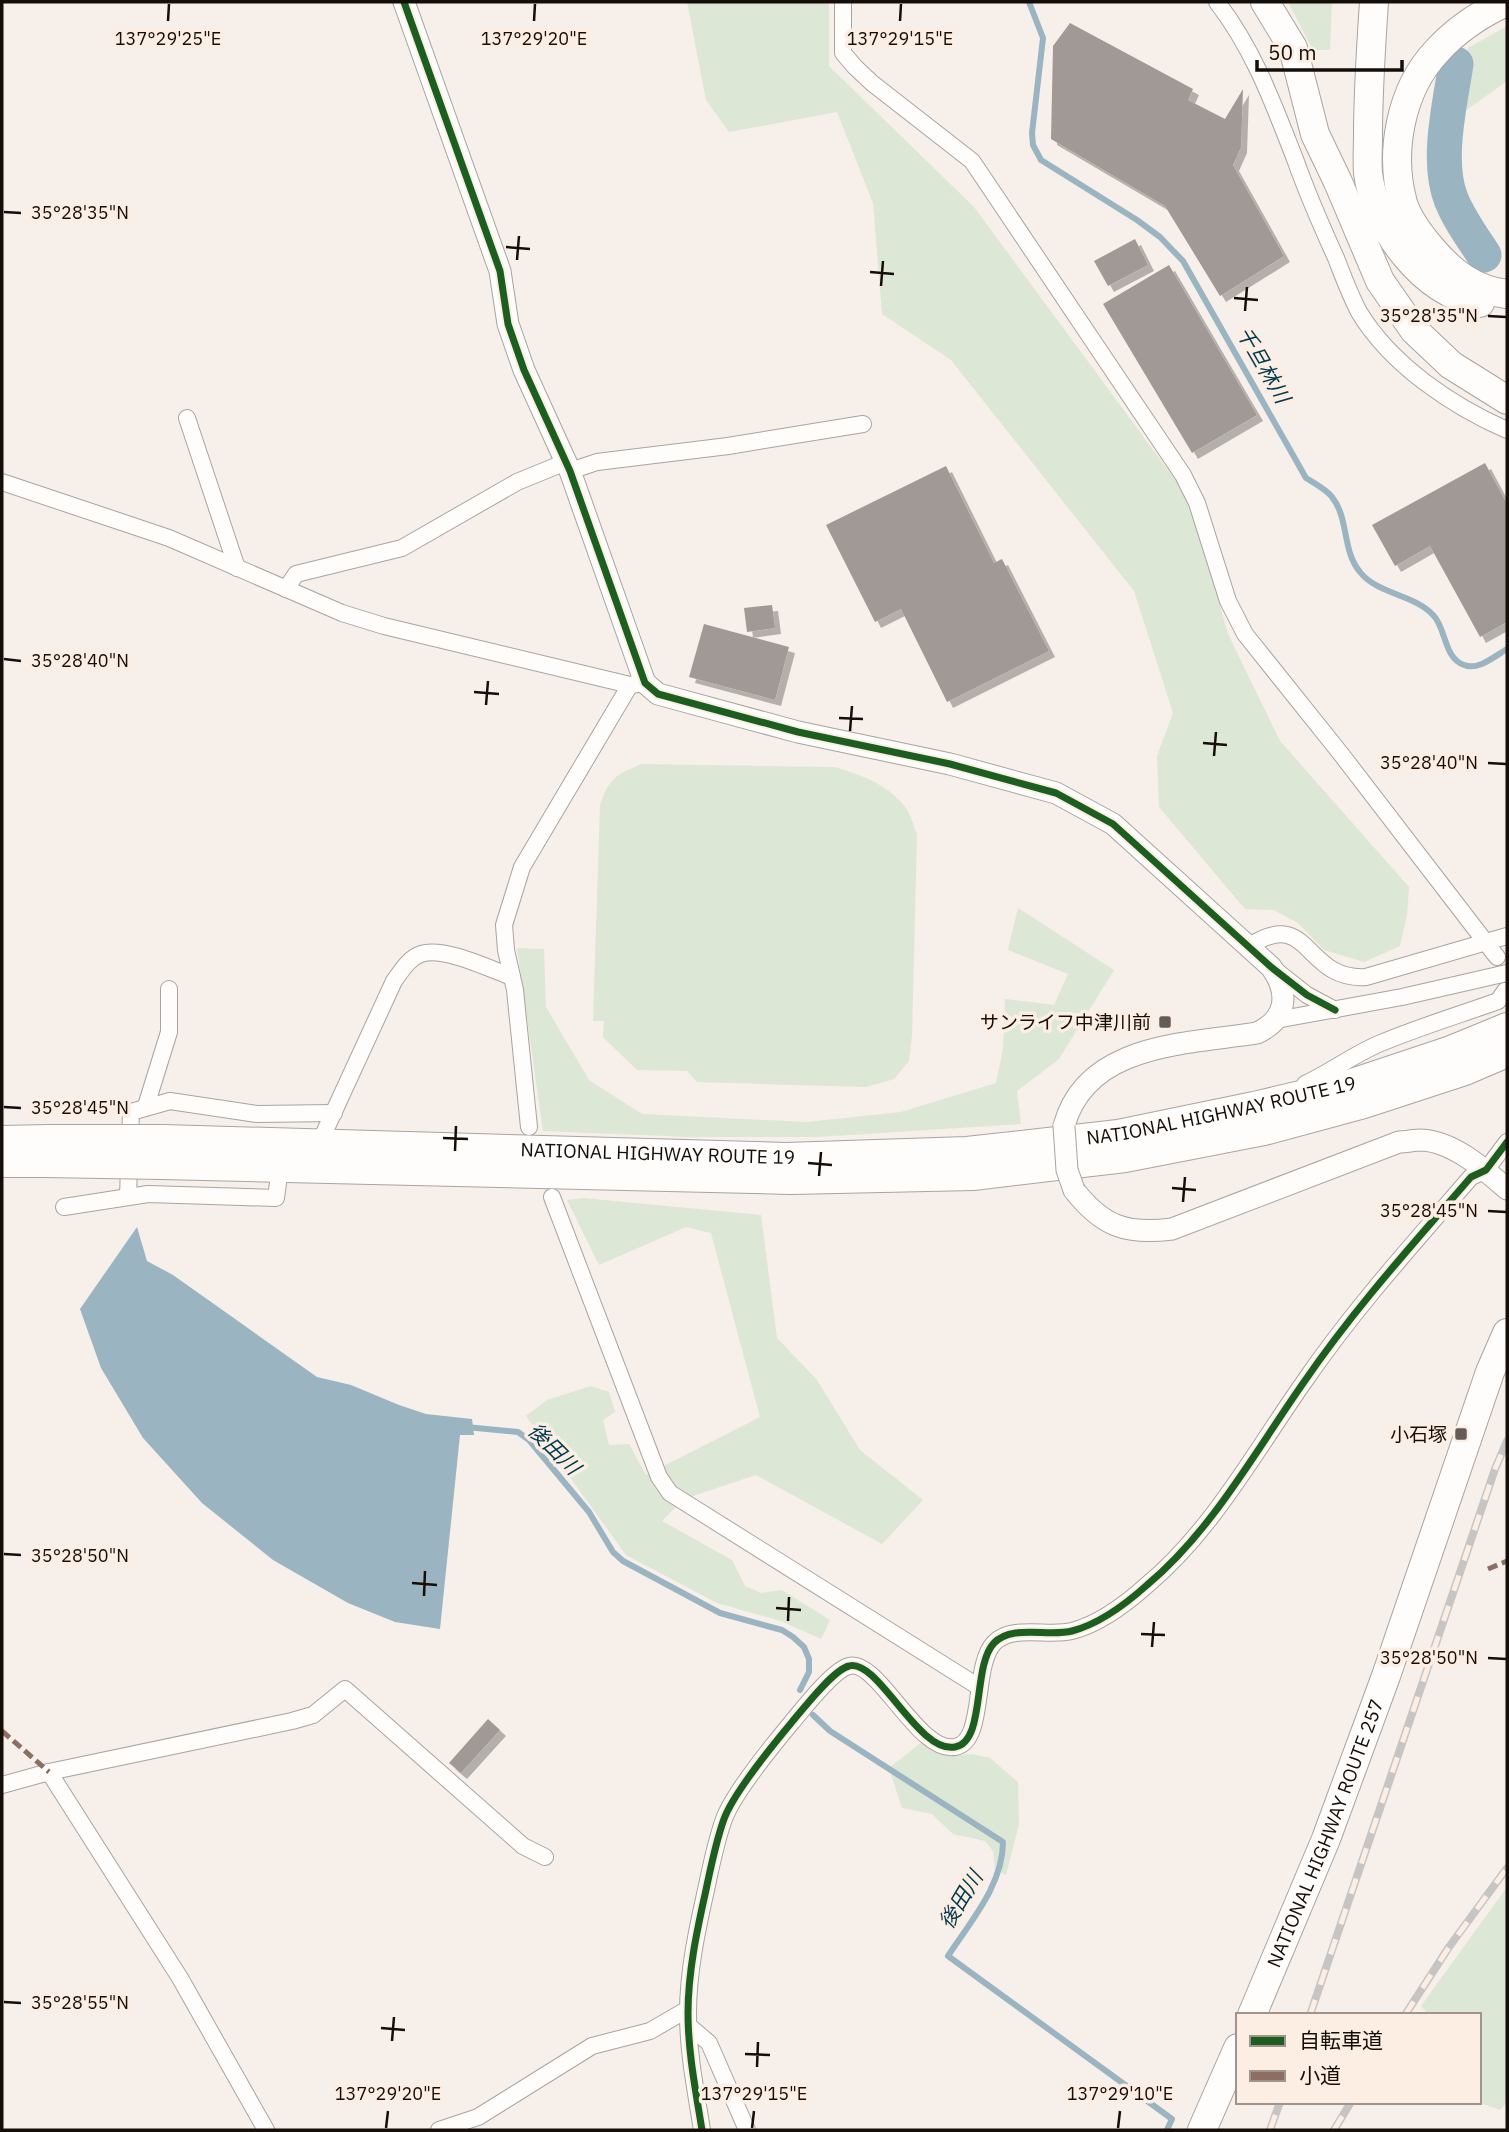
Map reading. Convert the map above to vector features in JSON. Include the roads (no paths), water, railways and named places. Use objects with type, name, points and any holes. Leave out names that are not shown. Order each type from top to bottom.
[{"type":"highway","points":[[1265,2],[1293,48],[1315,134],[1380,281],[1414,330],[1451,365],[1507,400]]},
{"type":"highway","points":[[1356,2],[1350,95],[1351,168],[1363,241]]},
{"type":"highway","points":[[1374,2],[1368,100],[1368,174],[1382,218],[1412,266],[1443,289],[1474,302],[1507,306]]},
{"type":"highway","points":[[1506,2],[1460,29],[1434,54],[1413,88],[1398,131],[1397,167],[1404,205],[1417,232],[1439,258],[1462,279],[1507,294]]},
{"type":"highway","name":"NATIONAL HIGHWAY ROUTE 19","points":[[2,1140],[47,1151],[163,1152],[319,1144],[786,1157],[967,1151],[1118,1134],[1254,1106],[1352,1083],[1451,1050],[1507,1027]]},
{"type":"highway","name":"NATIONAL HIGHWAY ROUTE 19","points":[[163,1152],[280,1168],[792,1180],[973,1176],[1125,1158],[1264,1131],[1377,1100],[1507,1053]]},
{"type":"highway","name":"NATIONAL HIGHWAY ROUTE 19","points":[[2,1163],[47,1151]]},
{"type":"highway","name":"NATIONAL HIGHWAY ROUTE 257","points":[[1253,2013],[1326,1839],[1386,1676],[1490,1372],[1507,1333]]},
{"type":"highway","points":[[1202,2130],[1236,2054]]},
{"type":"street","points":[[404,2],[500,271],[508,324],[524,370],[568,467],[638,684]]},
{"type":"street","points":[[843,2],[843,52],[872,83],[972,161],[1183,475],[1198,503],[1228,601],[1245,634],[1497,957]]},
{"type":"street","points":[[1217,2],[1241,33],[1257,64],[1311,202],[1359,312],[1393,355],[1417,376],[1477,417],[1507,430]]},
{"type":"street","points":[[187,418],[237,568]]},
{"type":"street","points":[[286,589],[296,574],[402,548],[517,482],[568,467],[729,446],[863,424]]},
{"type":"street","points":[[2,482],[169,538],[342,613],[384,626],[638,684],[658,694],[798,732],[950,764],[1056,793],[1113,824],[1271,967],[1307,995],[1335,1010]]},
{"type":"street","points":[[529,1127],[504,925],[522,867],[638,684]]},
{"type":"street","points":[[1248,947],[1270,934],[1290,935],[1298,939],[1332,971],[1353,978],[1366,977],[1507,936]]},
{"type":"street","points":[[319,1144],[394,981],[409,961],[422,953],[438,951],[512,977]]},
{"type":"street","points":[[1271,967],[1283,988],[1281,1009],[1276,1020]]},
{"type":"street","points":[[1507,973],[1402,997],[1276,1020],[1257,1033],[1159,1048],[1133,1055],[1109,1065],[1088,1081],[1076,1097],[1064,1126],[1067,1170],[1074,1190],[1086,1206],[1103,1220],[1126,1230],[1149,1232],[1194,1222],[1399,1142],[1424,1140],[1449,1148],[1486,1170],[1507,1189]]},
{"type":"street","points":[[146,1106],[169,1032],[169,989]]},
{"type":"street","points":[[1254,1106],[1320,1077],[1381,1042],[1498,1001],[1506,991]]},
{"type":"street","points":[[128,1196],[131,1112],[170,1101],[257,1114],[334,1113]]},
{"type":"street","points":[[702,2130],[688,2009],[696,1935],[725,1816],[794,1719],[844,1667],[853,1665],[871,1674],[912,1722],[932,1740],[943,1747],[951,1748],[967,1742],[973,1731],[985,1659],[992,1645],[1002,1636],[1077,1630],[1108,1613],[1151,1583],[1203,1527],[1351,1317],[1471,1177],[1486,1170],[1507,1142]]},
{"type":"street","points":[[64,1206],[148,1194],[276,1198],[280,1168]]},
{"type":"street","points":[[552,1197],[659,1478],[670,1493],[979,1687]]},
{"type":"street","points":[[2,1785],[49,1772],[292,1721],[313,1715],[345,1689],[523,1846],[545,1857]]},
{"type":"street","points":[[49,1772],[180,1978],[266,2130]]},
{"type":"street","points":[[439,2130],[478,2117],[592,2046],[650,2031],[688,2009]]},
{"type":"street","points":[[689,2026],[709,2043],[747,2130]]},
{"type":"water","points":[[137,1227],[147,1261],[173,1275],[317,1377],[351,1385],[426,1414],[472,1419],[474,1435],[460,1435],[440,1629],[395,1622],[348,1603],[273,1560],[202,1503],[143,1438],[101,1368],[80,1309]]},
{"type":"waterway","name":"千旦林川","points":[[1029,2],[1043,38],[1032,133],[1033,145],[1041,160],[1137,220],[1160,237],[1183,261],[1306,478],[1327,491],[1337,505],[1350,554],[1360,572],[1376,585],[1417,603],[1434,616],[1449,650],[1457,661],[1464,665],[1481,664],[1507,649]]},
{"type":"waterway","points":[[1456,64],[1444,150],[1447,184],[1458,214],[1484,255]]},
{"type":"waterway","name":"後田川","points":[[466,1427],[518,1432],[529,1440],[589,1512],[613,1552],[623,1561],[720,1613],[782,1630],[793,1637],[804,1647],[809,1659],[809,1672],[800,1690]]},
{"type":"waterway","name":"後田川","points":[[813,1715],[830,1731],[1003,1842],[1002,1858],[991,1888],[948,1956],[1172,2119],[1167,2130]]},
{"type":"railway","points":[[1311,2013],[1495,1469],[1507,1441]]},
{"type":"railway","points":[[1406,2013],[1449,1947],[1507,1868]]},
{"type":"railway","points":[[1270,2130],[1279,2104]]},
{"type":"railway","points":[[1334,2130],[1350,2104]]},
{"type":"place","name":"サンライフ中津川前","points":[[1165,1022]]},
{"type":"place","name":"小石塚","points":[[1461,1434]]}]
